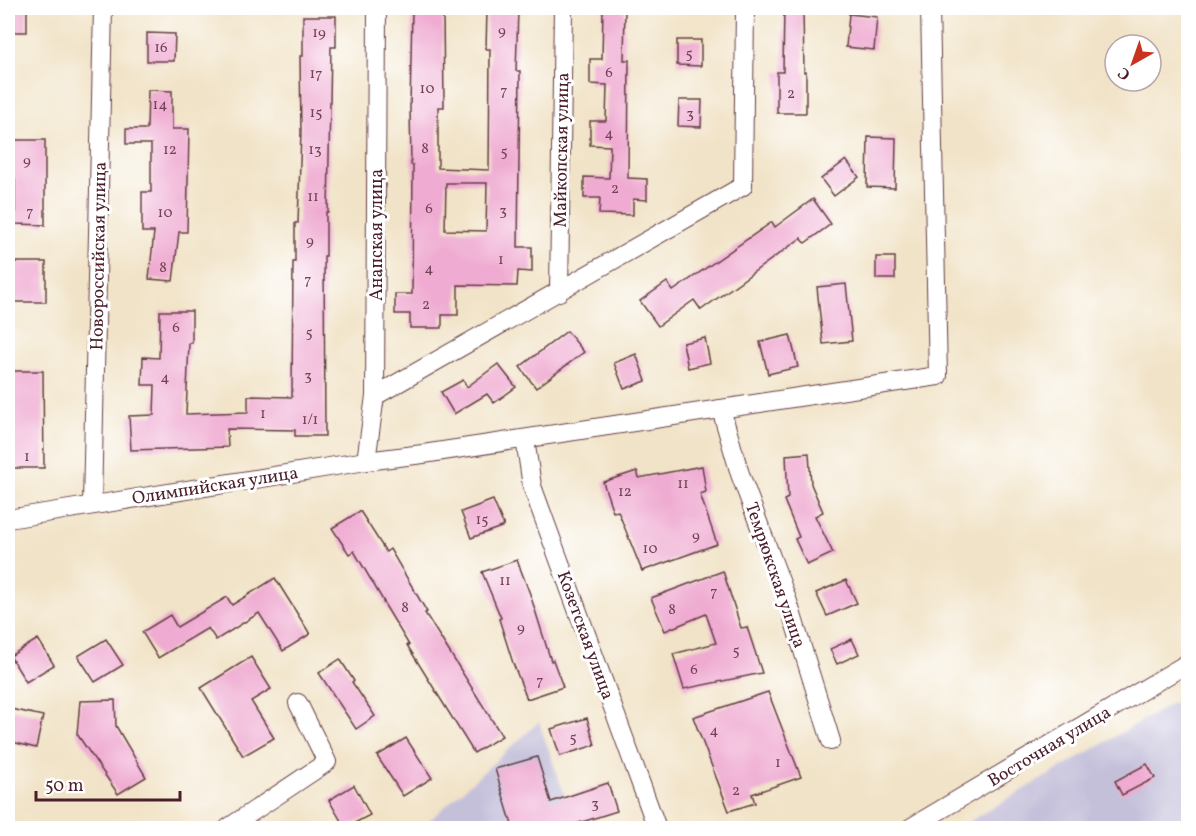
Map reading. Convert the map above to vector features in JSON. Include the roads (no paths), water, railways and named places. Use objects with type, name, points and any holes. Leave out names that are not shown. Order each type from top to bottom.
[{"type":"street","name":"Новороссийская улица","points":[[92,505],[103,8]]},
{"type":"street","name":"Анапская улица","points":[[366,461],[375,396],[377,8]]},
{"type":"street","name":"Майкопская улица","points":[[559,292],[563,8]]},
{"type":"street","points":[[375,396],[743,186],[745,8]]},
{"type":"street","name":"Олимпийская улица","points":[[8,519],[366,461],[938,376],[930,8]]},
{"type":"street","name":"Темрюкская улица","points":[[721,409],[740,474],[788,602],[831,741]]},
{"type":"street","name":"Козетская улица","points":[[525,439],[532,486],[657,828]]},
{"type":"street","name":"Восточная улица","points":[[910,828],[1188,663]]},
{"type":"street","points":[[228,828],[327,762],[298,703]]}]
